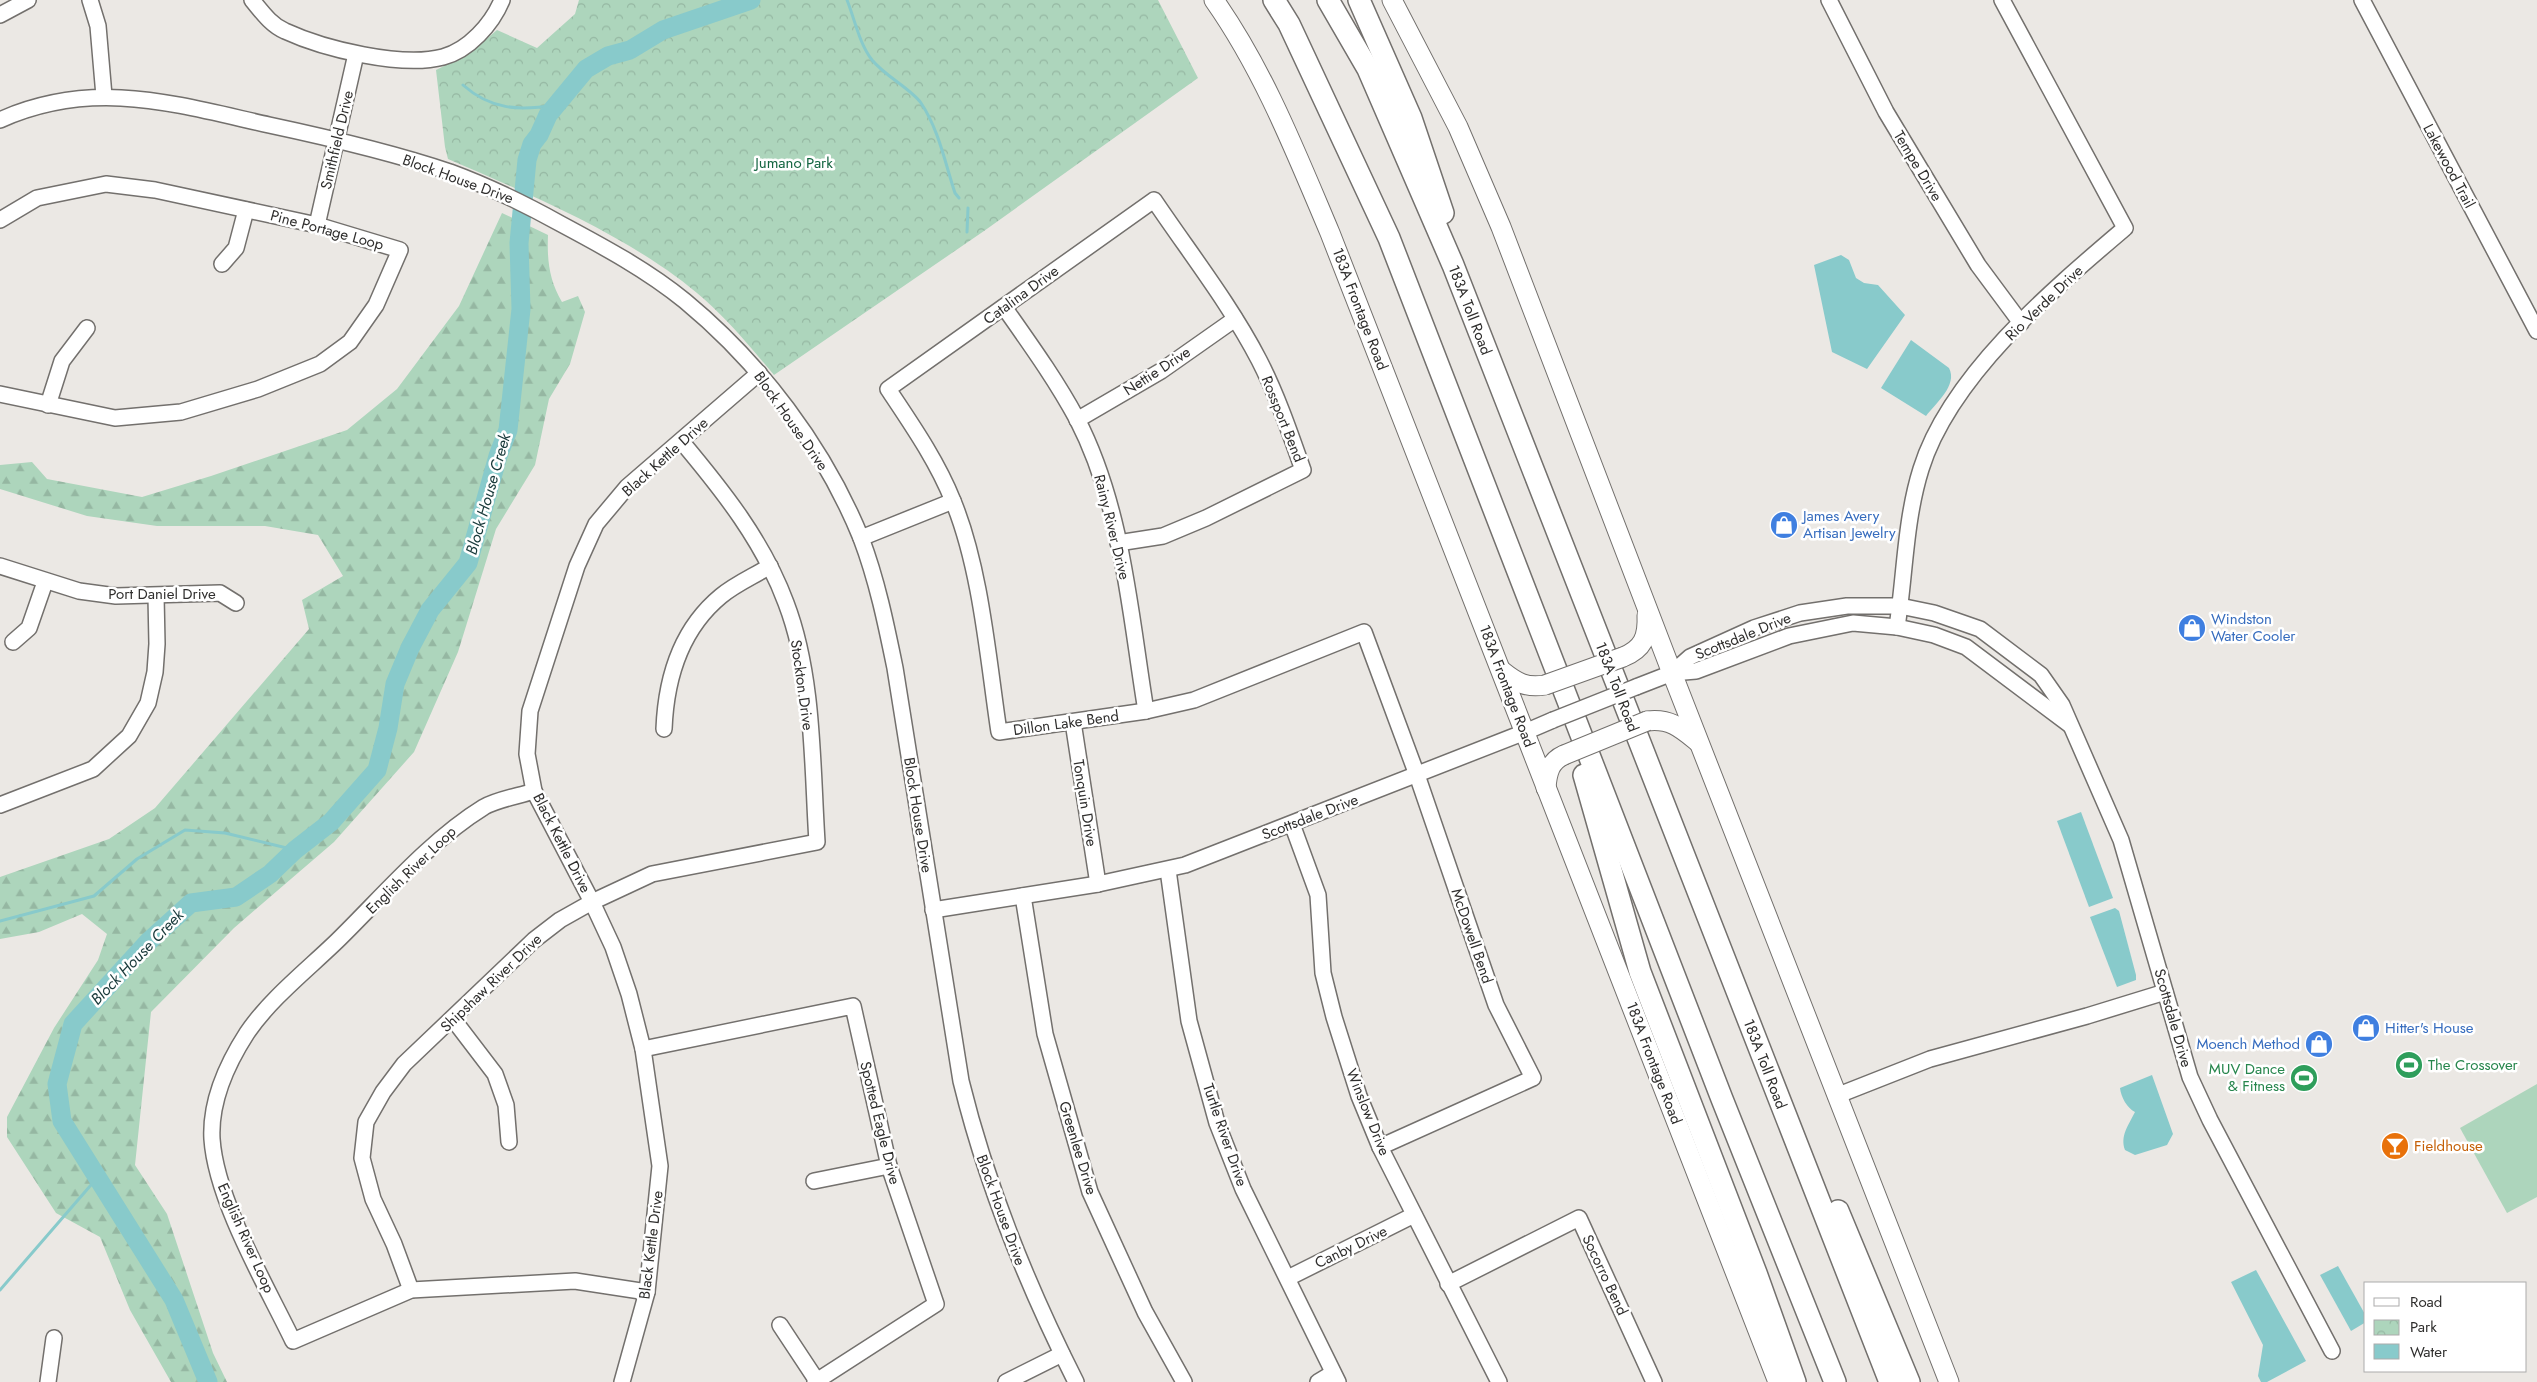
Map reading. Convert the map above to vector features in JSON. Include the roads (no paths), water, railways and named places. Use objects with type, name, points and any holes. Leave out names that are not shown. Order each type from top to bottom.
[{"type":"highway","points":[[1274,0],[1289,24],[1389,238],[1722,1099],[1836,1382]]},
{"type":"highway","name":"183A Toll Road","points":[[1328,0],[1368,69],[1453,265],[1890,1382]]},
{"type":"highway","points":[[1359,0],[1392,72],[1418,137],[1441,203],[1453,265]]},
{"type":"highway","points":[[1550,652],[1640,972],[1756,1273],[1795,1382]]},
{"type":"highway","points":[[1740,1000],[1778,1070],[1909,1382]]},
{"type":"main road","name":"183A Frontage Road","points":[[1214,0],[1252,60],[1289,138],[1330,233],[1778,1382]]},
{"type":"main road","points":[[1392,0],[1458,127],[1501,227],[1699,743],[1949,1382]]},
{"type":"main road","points":[[1502,671],[1521,685],[1531,687],[1545,685],[1634,653],[1645,639],[1646,606]]},
{"type":"main road","points":[[1546,790],[1550,766],[1557,758],[1647,721],[1659,719],[1671,722],[1699,743]]},
{"type":"street","points":[[0,15],[28,0]]},
{"type":"street","points":[[90,0],[98,26],[104,96]]},
{"type":"street","points":[[252,0],[266,18],[284,31],[356,54],[406,62],[444,57],[471,41],[490,23],[502,0]]},
{"type":"street","name":"Tempe Drive","points":[[1829,0],[1886,112],[1978,264],[2022,323]]},
{"type":"street","name":"Rio Verde Drive","points":[[1897,627],[1912,502],[1921,468],[1943,419],[1977,370],[2022,323],[2125,228],[2002,0]]},
{"type":"street","name":"Lakewood Trail","points":[[2362,0],[2537,331]]},
{"type":"street","name":"Smithfield Drive","points":[[317,225],[356,54]]},
{"type":"street","name":"Block House Drive","points":[[0,120],[13,114],[62,102],[104,96],[156,101],[337,139],[451,173],[510,197],[608,249],[684,301],[741,353],[759,374],[812,446],[839,491],[861,538],[882,604],[895,668],[961,1081],[976,1142],[996,1203],[1025,1276],[1076,1382]]},
{"type":"street","name":"Pine Portage Loop","points":[[0,220],[36,198],[106,184],[155,190],[317,225],[400,250],[376,304],[350,342],[320,364],[258,389],[181,412],[115,418],[0,394]]},
{"type":"street","name":"Catalina Drive","points":[[888,389],[1154,200]]},
{"type":"street","name":"Rossport Bend","points":[[1118,543],[1163,536],[1206,518],[1303,470],[1278,403],[1259,360],[1234,319],[1154,200]]},
{"type":"street","points":[[222,264],[236,248],[246,210]]},
{"type":"street","name":"Rainy River Drive","points":[[1004,307],[1047,370],[1077,420],[1106,491],[1118,543],[1146,711]]},
{"type":"street","name":"Nettie Drive","points":[[1077,420],[1161,371],[1234,319]]},
{"type":"street","points":[[48,404],[62,361],[87,328]]},
{"type":"street","name":"Black Kettle Drive","points":[[622,1382],[647,1292],[660,1166],[643,1048],[629,994],[613,947],[592,902],[534,791],[527,754],[530,711],[577,566],[596,524],[621,495],[759,374]]},
{"type":"street","name":"Dillon Lake Bend","points":[[888,389],[928,449],[954,501],[971,555],[999,732],[1146,711],[1194,700],[1364,632]]},
{"type":"street","name":"Stockton Drive","points":[[682,442],[729,498],[770,566],[787,603],[801,653],[807,696],[817,842]]},
{"type":"street","points":[[861,538],[954,501]]},
{"type":"street","name":"Port Daniel Drive","points":[[0,566],[45,582],[79,591],[116,596],[220,593],[236,602]]},
{"type":"street","points":[[664,729],[665,703],[680,649],[696,621],[722,595],[770,566]]},
{"type":"street","points":[[13,642],[29,628],[45,582]]},
{"type":"street","points":[[0,805],[93,768],[129,736],[148,703],[155,672],[158,644],[156,596]]},
{"type":"street","name":"Scottsdale Drive","points":[[1672,673],[1690,657],[1754,628],[1800,613],[1847,606],[1900,606],[1934,613],[1980,629],[2041,675],[2062,705],[2121,840],[2190,1077],[2332,1351]]},
{"type":"street","name":"Scottsdale Drive","points":[[933,910],[1098,884],[1168,870],[1203,859],[1672,673],[1696,671],[1789,636],[1852,623],[1897,627],[1934,635],[1966,647],[2072,726]]},
{"type":"street","name":"McDowell Bend","points":[[1364,632],[1417,775],[1496,1005],[1533,1078],[1380,1147]]},
{"type":"street","name":"Tonquin Drive","points":[[1072,722],[1098,884]]},
{"type":"street","name":"English River Loop","points":[[534,791],[486,806],[449,831],[275,1001],[248,1032],[229,1065],[216,1101],[212,1138],[218,1175],[238,1227],[293,1341],[411,1290],[575,1281],[647,1292]]},
{"type":"street","name":"Winslow Drive","points":[[1292,824],[1318,895],[1323,973],[1334,1017],[1359,1096],[1380,1147],[1499,1382]]},
{"type":"street","name":"Shipshaw River Drive","points":[[411,1290],[394,1244],[373,1199],[362,1158],[366,1122],[383,1092],[404,1064],[454,1019],[534,940],[560,920],[592,902],[652,874],[817,842]]},
{"type":"street","name":"Turtle River Drive","points":[[1168,870],[1189,1021],[1217,1123],[1243,1189],[1336,1378]]},
{"type":"street","name":"Greenlee Drive","points":[[1023,896],[1045,1034],[1090,1192],[1145,1312],[1184,1382]]},
{"type":"street","points":[[1836,1096],[1930,1059],[2079,1019],[2165,992]]},
{"type":"street","name":"Spotted Eagle Drive","points":[[643,1048],[852,1006],[888,1166],[936,1304],[816,1381]]},
{"type":"street","points":[[454,1019],[495,1074],[506,1105],[509,1142]]},
{"type":"street","points":[[814,1181],[888,1166]]},
{"type":"street","name":"Canby Drive","points":[[1288,1278],[1414,1215]]},
{"type":"street","name":"Socorro Bend","points":[[1448,1284],[1579,1218],[1654,1382]]},
{"type":"street","points":[[780,1326],[816,1381]]},
{"type":"street","points":[[48,1382],[54,1338]]},
{"type":"street","points":[[1006,1382],[1062,1354]]},
{"type":"street","points":[[1318,1382],[1336,1378]]},
{"type":"water","points":[[1841,255],[1849,260],[1856,278],[1864,283],[1878,285],[1905,315],[1867,369],[1832,352],[1814,265]]},
{"type":"water","points":[[1911,340],[1949,368],[1951,374],[1951,381],[1945,394],[1926,416],[1881,388]]},
{"type":"water","points":[[2081,812],[2113,898],[2089,907],[2057,821]]},
{"type":"water","points":[[2115,908],[2119,911],[2136,975],[2136,980],[2117,987],[2090,917]]},
{"type":"water","points":[[2152,1075],[2173,1134],[2167,1145],[2135,1155],[2125,1150],[2123,1140],[2135,1112],[2125,1102],[2120,1088]]},
{"type":"water","points":[[2338,1266],[2364,1312],[2364,1323],[2351,1331],[2320,1275]]},
{"type":"water","points":[[2256,1270],[2306,1361],[2267,1382],[2261,1382],[2258,1376],[2263,1345],[2231,1282]]},
{"type":"waterway","name":"Block House Creek","points":[[208,1382],[174,1300],[62,1121],[57,1084],[73,1024],[149,941],[191,903],[236,897],[270,874],[295,850],[331,822],[377,770],[388,728],[395,684],[410,648],[430,610],[468,563],[498,456],[508,430],[521,309],[519,243],[527,160],[532,144],[539,135],[548,115],[586,69],[608,56],[630,50],[663,30],[751,0]]},
{"type":"waterway","points":[[847,0],[860,39],[872,60],[917,98],[927,113],[937,135],[955,193],[959,198]]},
{"type":"waterway","points":[[463,85],[484,100],[506,107],[530,108],[555,105]]},
{"type":"waterway","points":[[967,232],[968,208]]},
{"type":"waterway","points":[[0,921],[94,896],[137,859],[185,830],[225,833],[295,850]]},
{"type":"waterway","points":[[0,1290],[97,1178]]},
{"type":"place","name":"James Avery Artisan Jewelry","points":[[1784,525]]},
{"type":"place","name":"Windston Water Cooler","points":[[2192,628]]},
{"type":"place","name":"Hitter's House","points":[[2366,1028]]},
{"type":"place","name":"Moench Method","points":[[2319,1044]]},
{"type":"place","name":"The Crossover","points":[[2409,1065]]},
{"type":"place","name":"MUV Dance & Fitness","points":[[2304,1078]]},
{"type":"place","name":"Fieldhouse","points":[[2395,1146]]},
{"type":"park label","name":"Jumano Park","points":[[794,163]]}]
